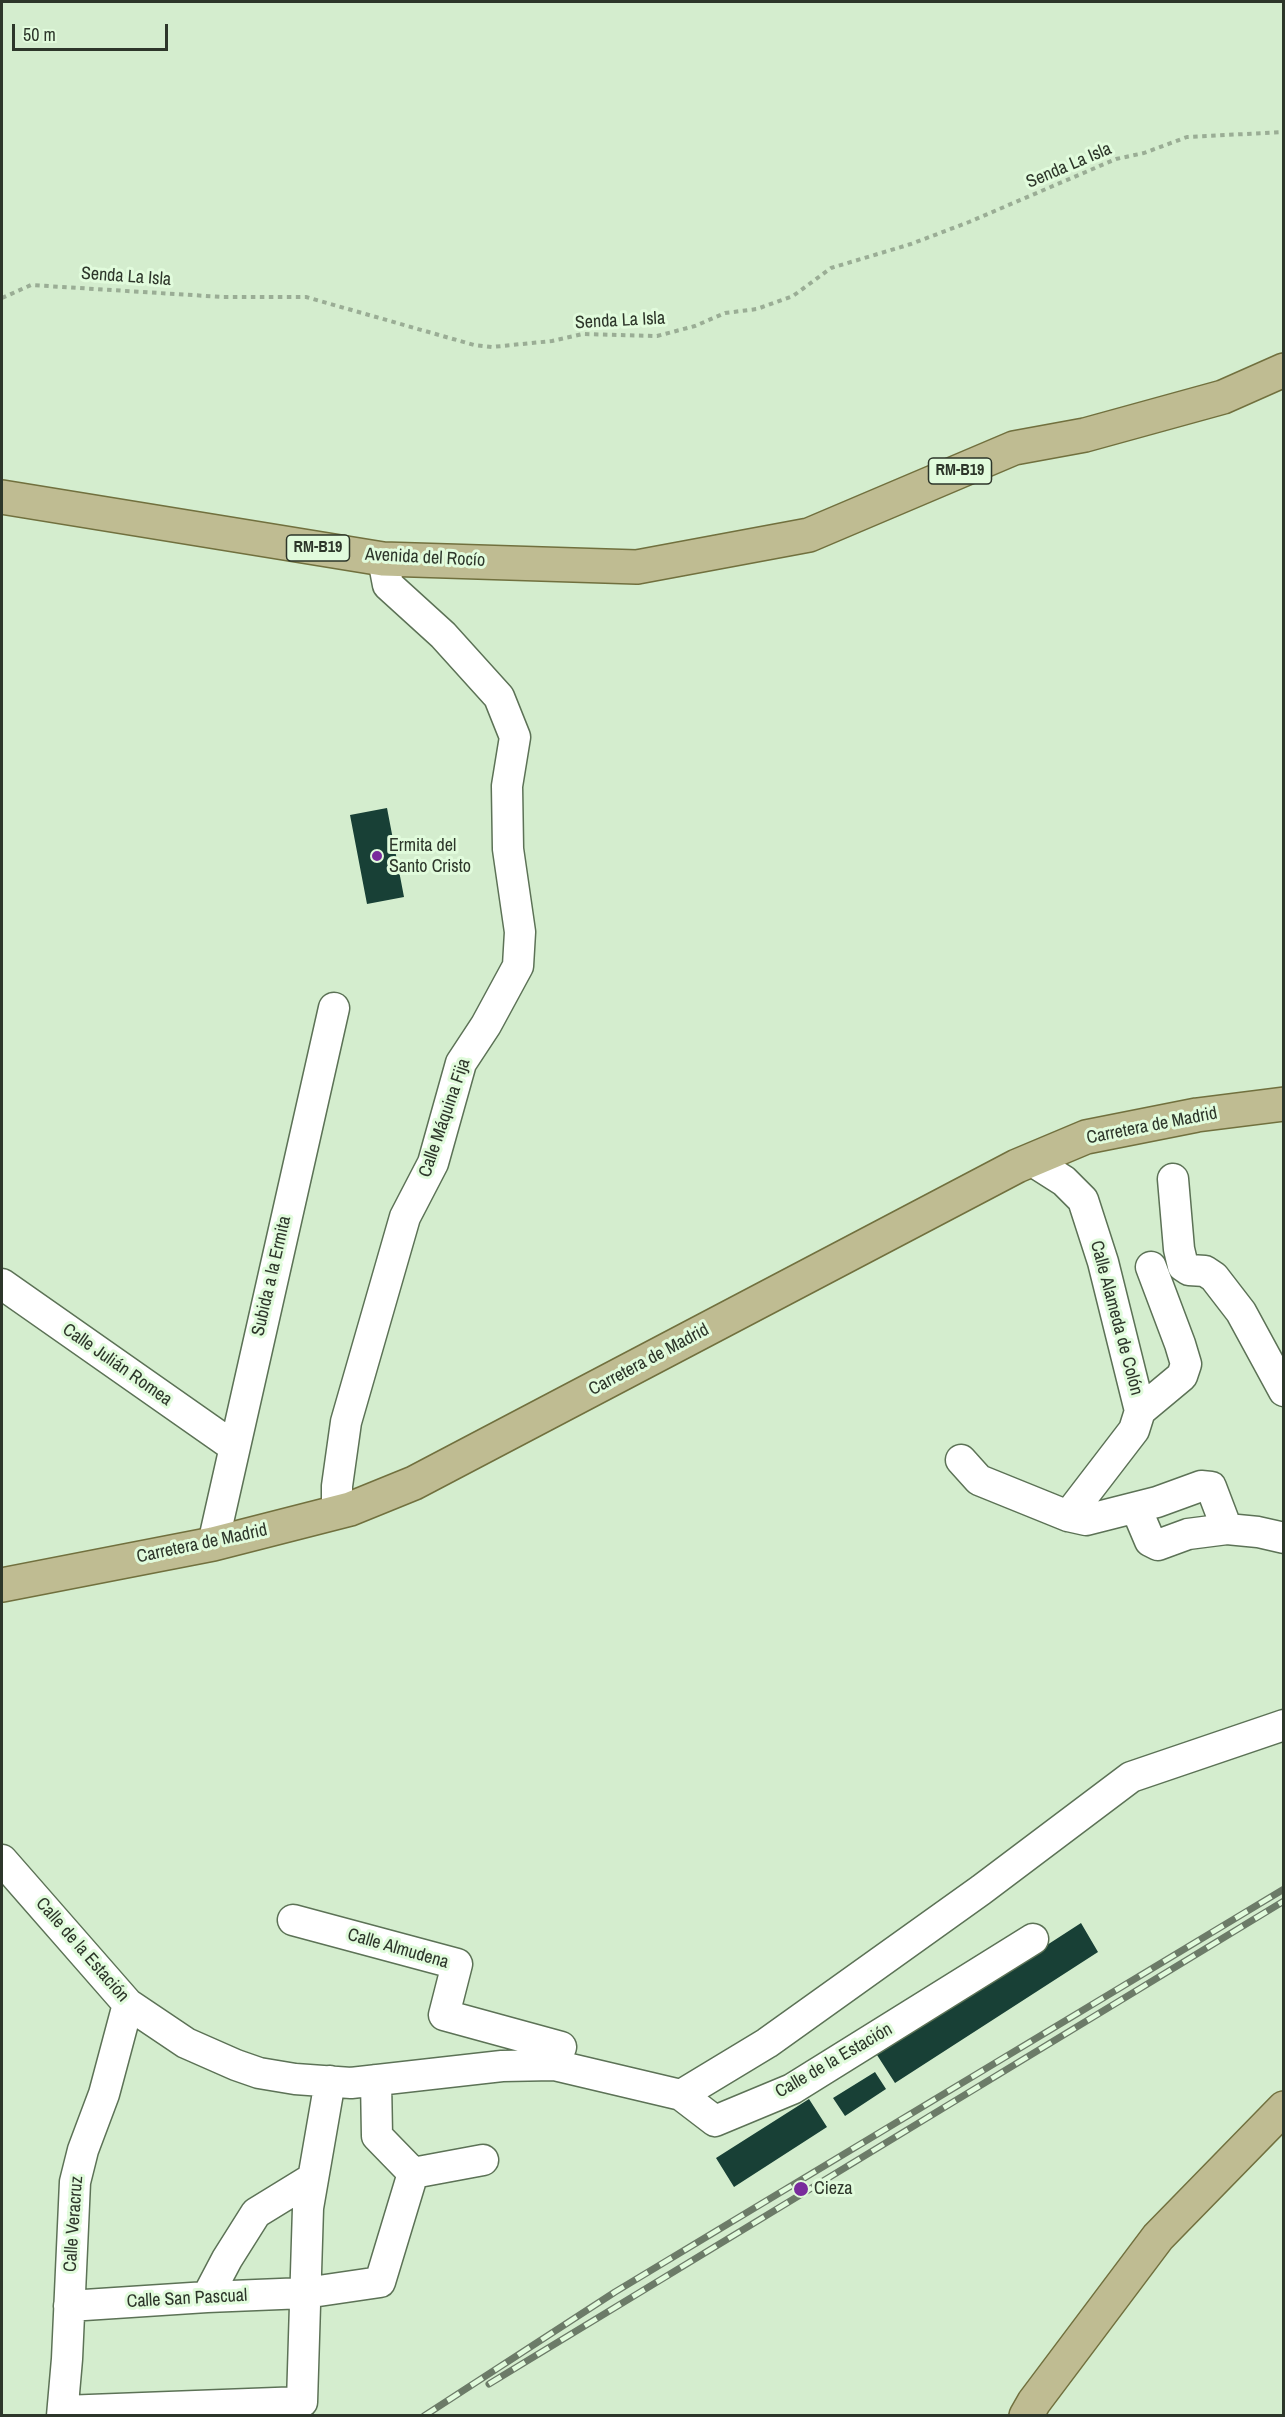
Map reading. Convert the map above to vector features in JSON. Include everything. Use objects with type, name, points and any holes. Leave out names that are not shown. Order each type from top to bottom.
[{"type":"main road","name":"Avenida del Rocío","points":[[2,497],[383,558],[637,567],[809,535],[1014,448],[1085,435],[1223,397],[1284,370]]},
{"type":"main road","name":"Carretera de Madrid","points":[[2,1585],[213,1544],[337,1512],[414,1483],[1031,1160],[1086,1137],[1197,1115],[1284,1104]]},
{"type":"main road","points":[[1026,2415],[1158,2237],[1284,2108]]},
{"type":"street","name":"Calle Máquina Fija","points":[[337,1512],[336,1486],[346,1422],[405,1217],[434,1163],[460,1063],[486,1025],[518,966],[520,932],[508,849],[507,786],[515,737],[499,697],[443,635],[388,585],[383,558]]},
{"type":"street","name":"Subida a la Ermita","points":[[213,1544],[233,1446],[334,1008]]},
{"type":"street","name":"Calle Alameda de Colón","points":[[1031,1160],[1064,1181],[1083,1200],[1103,1262],[1140,1411],[1134,1430],[1068,1516]]},
{"type":"street","points":[[1173,1179],[1179,1250],[1183,1266],[1189,1270],[1205,1271],[1214,1277],[1241,1312],[1284,1391]]},
{"type":"street","points":[[1140,1411],[1182,1376],[1186,1364],[1151,1267]]},
{"type":"street","name":"Calle Julián Romea","points":[[2,1284],[233,1446]]},
{"type":"street","points":[[961,1460],[979,1480],[1068,1516],[1086,1520],[1136,1508],[1201,1486],[1211,1487],[1227,1529]]},
{"type":"street","points":[[1136,1508],[1150,1541],[1158,1545],[1188,1534],[1227,1529],[1258,1532],[1284,1538]]},
{"type":"street","points":[[681,2095],[767,2043],[981,1890],[1131,1777],[1284,1725]]},
{"type":"street","name":"Calle de la Estación","points":[[2,1860],[128,2004],[186,2043],[236,2065],[259,2073],[295,2079],[351,2083],[502,2066],[554,2065],[681,2095],[715,2121],[792,2089],[1033,1939]]},
{"type":"street","name":"Calle Almudena","points":[[293,1920],[457,1964],[444,2015],[561,2047],[554,2065]]},
{"type":"street","name":"Calle Veracruz","points":[[62,2413],[75,2182],[83,2150],[105,2094],[128,2004]]},
{"type":"street","points":[[376,2080],[376,2136],[414,2174]]},
{"type":"street","points":[[62,2413],[302,2402],[308,2208],[330,2081]]},
{"type":"street","points":[[414,2174],[483,2160]]},
{"type":"street","points":[[305,2293],[380,2282],[414,2174]]},
{"type":"street","points":[[207,2297],[226,2259],[256,2213],[313,2178]]},
{"type":"street","name":"Calle San Pascual","points":[[69,2306],[305,2293]]},
{"type":"path","name":"Senda La Isla","points":[[2,298],[31,285],[224,297],[306,297],[474,345],[492,347],[552,341],[583,334],[657,336],[695,326],[725,313],[757,309],[794,296],[831,268],[911,244],[980,218],[1116,159],[1144,153],[1186,137],[1284,132]]},
{"type":"building","name":"Ermita del Santo Cristo","points":[[387,808],[404,897],[367,904],[350,815]]},
{"type":"building","points":[[1081,1923],[1098,1952],[895,2083],[877,2055]]},
{"type":"building","points":[[875,2072],[886,2089],[845,2116],[833,2098]]},
{"type":"building","points":[[809,2099],[827,2127],[734,2187],[716,2158]]},
{"type":"railway","points":[[424,2416],[615,2292],[1284,1889]]},
{"type":"railway","points":[[489,2384],[1284,1901]]},
{"type":"place","name":"Ermita del Santo Cristo","points":[[377,856]]},
{"type":"place","name":"Cieza","points":[[801,2189]]}]
